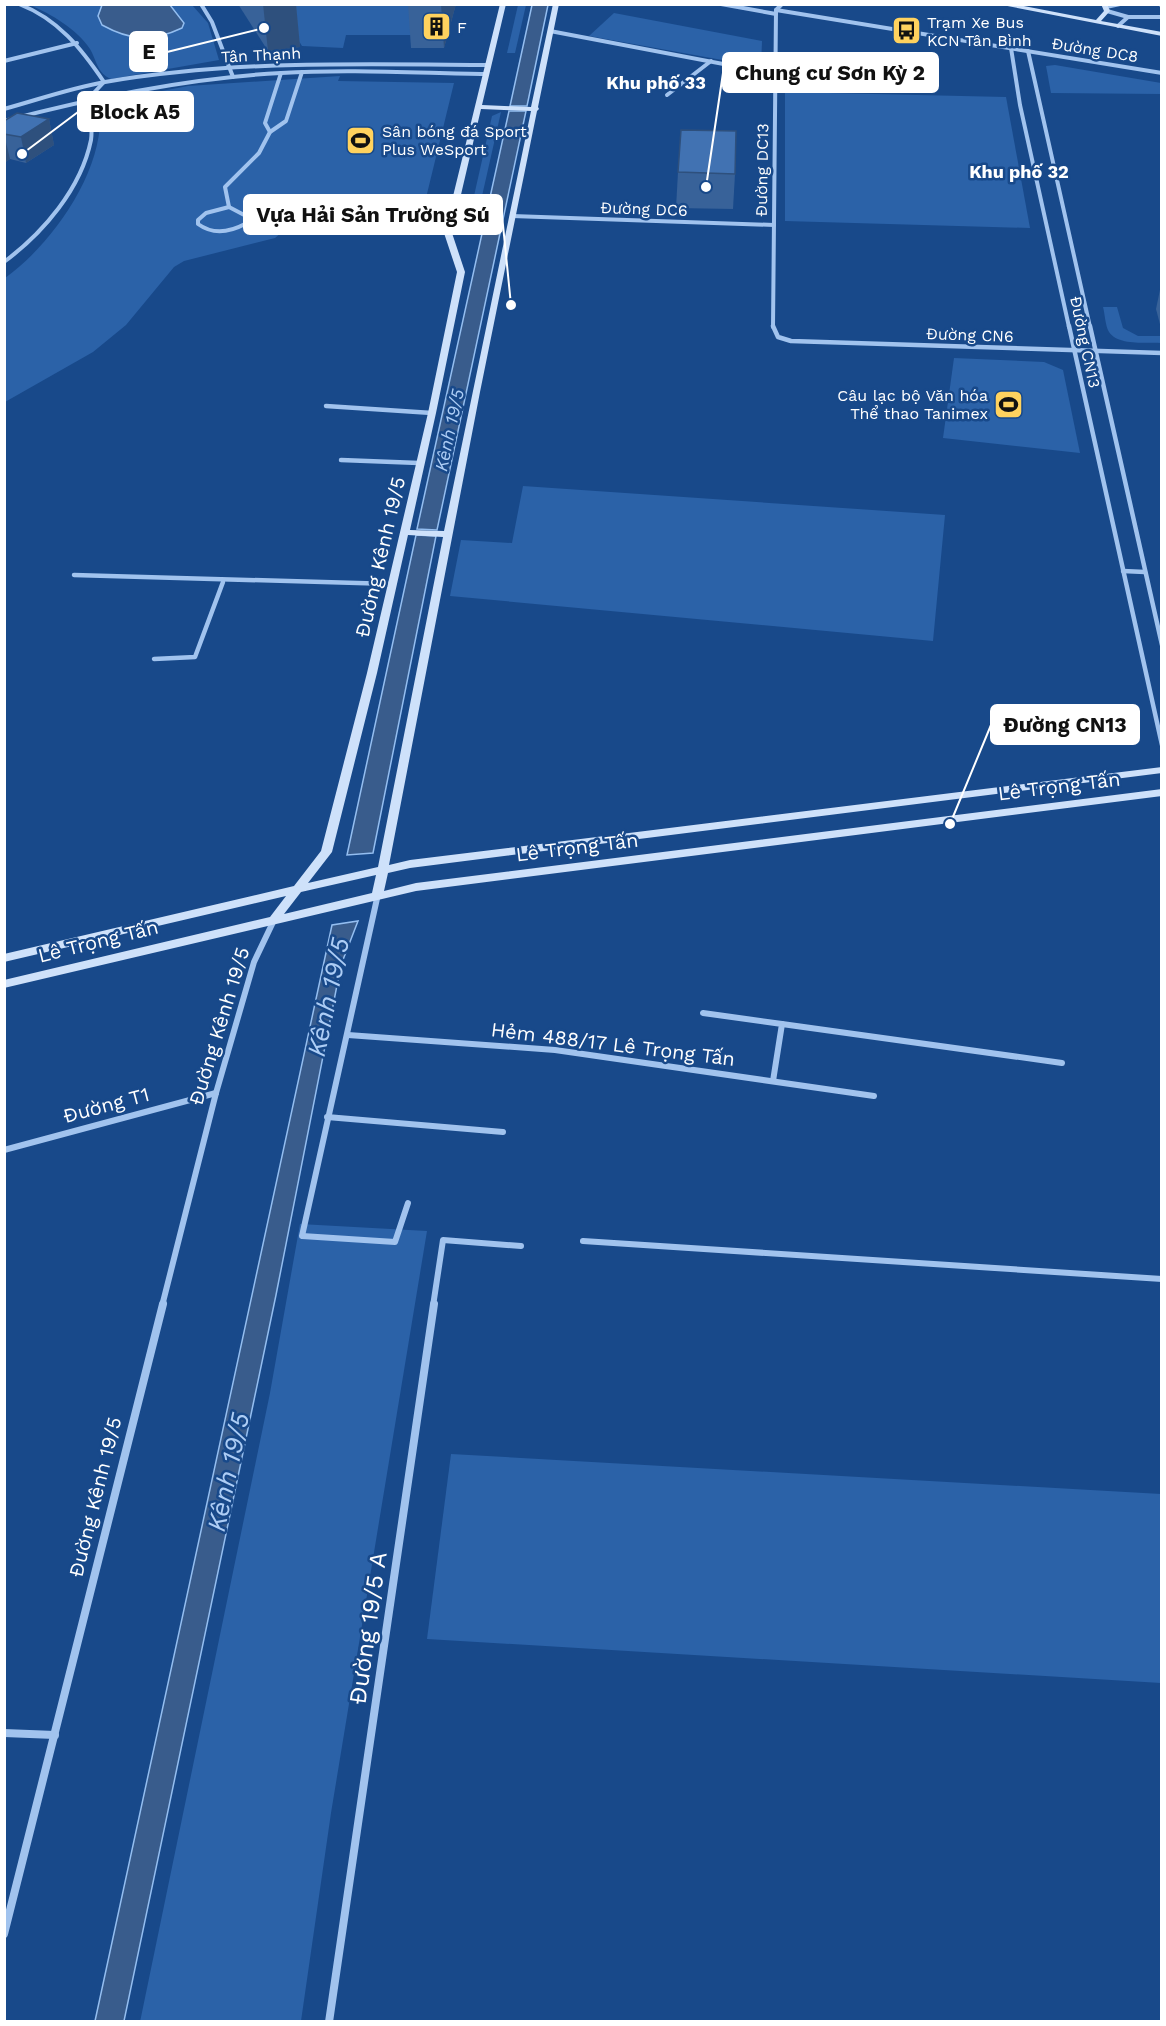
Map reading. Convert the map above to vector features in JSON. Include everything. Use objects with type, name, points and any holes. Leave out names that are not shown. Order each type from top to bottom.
[{"type":"street","points":[[4,262],[20,252],[39,231],[79,171],[91,141],[89,98],[104,82],[77,43],[52,20],[19,4]]},
{"type":"street","points":[[201,4],[215,24],[223,58],[233,77]]},
{"type":"street","name":"Đường Kênh 19/5","points":[[4,1934],[216,1093],[254,962],[275,918],[326,852],[432,413],[461,272],[448,233],[503,4]]},
{"type":"street","points":[[408,1203],[395,1242],[302,1236],[378,894],[512,216],[531,109],[556,4]]},
{"type":"street","name":"Đường DC8","points":[[722,4],[1161,73]]},
{"type":"street","points":[[776,12],[782,4]]},
{"type":"street","points":[[1000,4],[1026,7],[1161,34]]},
{"type":"street","points":[[1098,22],[1106,8],[1120,4]]},
{"type":"street","points":[[1106,8],[1128,17],[1161,17]]},
{"type":"street","name":"Đường DC13","points":[[776,12],[773,330],[778,337]]},
{"type":"street","points":[[1115,25],[1128,17]]},
{"type":"street","points":[[550,31],[776,74]]},
{"type":"street","points":[[4,61],[77,43]]},
{"type":"street","name":"Đường CN13","points":[[1011,48],[1020,105],[1161,745]]},
{"type":"street","name":"Đường CN13","points":[[1028,51],[1161,645]]},
{"type":"street","points":[[667,95],[711,61]]},
{"type":"street","name":"Tân Thạnh","points":[[4,109],[104,82],[228,67],[294,64],[488,65]]},
{"type":"street","points":[[229,207],[225,187],[259,153],[270,132],[286,121],[302,72]]},
{"type":"street","name":"Tân Thạnh","points":[[4,121],[89,98],[233,77],[302,72],[486,74]]},
{"type":"street","points":[[270,132],[266,123],[281,73]]},
{"type":"street","points":[[478,107],[531,109]]},
{"type":"street","points":[[229,207],[248,217],[245,224],[232,230],[215,231],[198,224],[200,216],[229,207]]},
{"type":"street","name":"Đường DC6","points":[[512,216],[774,225]]},
{"type":"street","name":"Đường CN6","points":[[778,337],[791,341],[1161,353]]},
{"type":"street","points":[[326,406],[432,413]]},
{"type":"street","points":[[341,460],[419,463]]},
{"type":"street","points":[[403,532],[448,534]]},
{"type":"street","points":[[1123,571],[1145,572]]},
{"type":"street","points":[[74,575],[224,582],[300,580],[392,584]]},
{"type":"street","points":[[154,659],[195,657],[224,582]]},
{"type":"street","name":"Lê Trọng Tấn","points":[[4,958],[383,869],[1161,770]]},
{"type":"street","name":"Lê Trọng Tấn","points":[[4,984],[378,894],[1161,792]]},
{"type":"street","points":[[703,1013],[1062,1063]]},
{"type":"street","points":[[773,1081],[782,1024]]},
{"type":"street","name":"Hẻm 488/17 Lê Trọng Tấn","points":[[348,1035],[555,1050],[874,1096]]},
{"type":"street","name":"Đường T1","points":[[4,1150],[216,1093]]},
{"type":"street","points":[[327,1117],[503,1132]]},
{"type":"street","name":"Đường 19/5 A","points":[[329,2022],[442,1240],[521,1246]]},
{"type":"street","points":[[583,1241],[1161,1279]]},
{"type":"street","points":[[4,1733],[55,1735]]},
{"type":"shaded area","points":[[287,4],[423,5],[414,35],[346,35],[343,48],[302,46],[278,6]]},
{"type":"shaded area","points":[[30,5],[192,5],[208,23],[219,60],[111,79],[100,70],[90,49],[78,35],[55,18]]},
{"type":"shaded area","points":[[518,5],[526,5],[515,53],[507,53]]},
{"type":"shaded area","points":[[614,13],[762,41],[761,67],[589,36]]},
{"type":"shaded area","points":[[1055,65],[1161,83],[1161,94],[1051,93],[1046,66]]},
{"type":"shaded area","points":[[340,76],[338,81],[454,83],[425,202],[289,199],[282,232],[275,238],[184,261],[174,267],[126,325],[93,352],[5,402],[5,278],[41,245],[74,201],[95,152],[100,127],[99,103],[188,86]]},
{"type":"shaded area","points":[[785,92],[1006,97],[1030,228],[785,221]]},
{"type":"shaded area","points":[[501,112],[475,227],[467,227],[492,116]]},
{"type":"shaded area","points":[[1103,307],[1117,307],[1123,328],[1138,336],[1161,336],[1161,343],[1126,341],[1113,336],[1109,332]]},
{"type":"shaded area","name":"Câu lạc bộ Văn hóa Thể thao Tanimex","points":[[954,358],[1044,362],[1063,370],[1080,453],[943,438]]},
{"type":"shaded area","points":[[523,486],[945,515],[933,641],[450,596],[461,540],[512,543]]},
{"type":"shaded area","points":[[300,1224],[427,1231],[331,1813],[301,2021],[140,2022],[270,1393]]},
{"type":"shaded area","points":[[451,1454],[1161,1494],[1161,1683],[427,1639]]},
{"type":"water","points":[[102,5],[170,5],[184,23],[182,28],[161,36],[132,37],[102,25],[98,16]]},
{"type":"water","points":[[532,5],[548,5],[527,106],[510,106]]},
{"type":"water","name":"Kênh 19/5","points":[[509,111],[526,111],[437,530],[417,529]]},
{"type":"water","points":[[416,535],[436,536],[373,853],[347,855]]},
{"type":"water","name":"Kênh 19/5","points":[[358,921],[341,965],[276,1295],[124,2021],[95,2021],[332,925]]},
{"type":"building","points":[[17,113],[49,119],[21,137],[4,134],[4,121]]},
{"type":"building","points":[[681,130],[736,131],[735,174],[678,172]]},
{"type":"place","name":"F","points":[[436,27]]},
{"type":"place","name":"E","points":[[264,28]]},
{"type":"place","name":"Trạm Xe Bus KCN Tân Bình","points":[[906,31]]},
{"type":"place","name":"Sân bóng đá Sport Plus WeSport","points":[[361,140]]},
{"type":"place","name":"Block A5","points":[[22,154]]},
{"type":"place","name":"Chung cư Sơn Kỳ 2","points":[[706,187]]},
{"type":"place","name":"Vựa Hải Sản Trường Sú","points":[[511,305]]},
{"type":"place","name":"Câu lạc bộ Văn hóa Thể thao Tanimex","points":[[1009,404]]},
{"type":"place","name":"Đường CN13","points":[[950,824]]},
{"type":"district","name":"Khu phố 33","points":[[656,82]]},
{"type":"district","name":"Khu phố 32","points":[[1019,171]]}]
